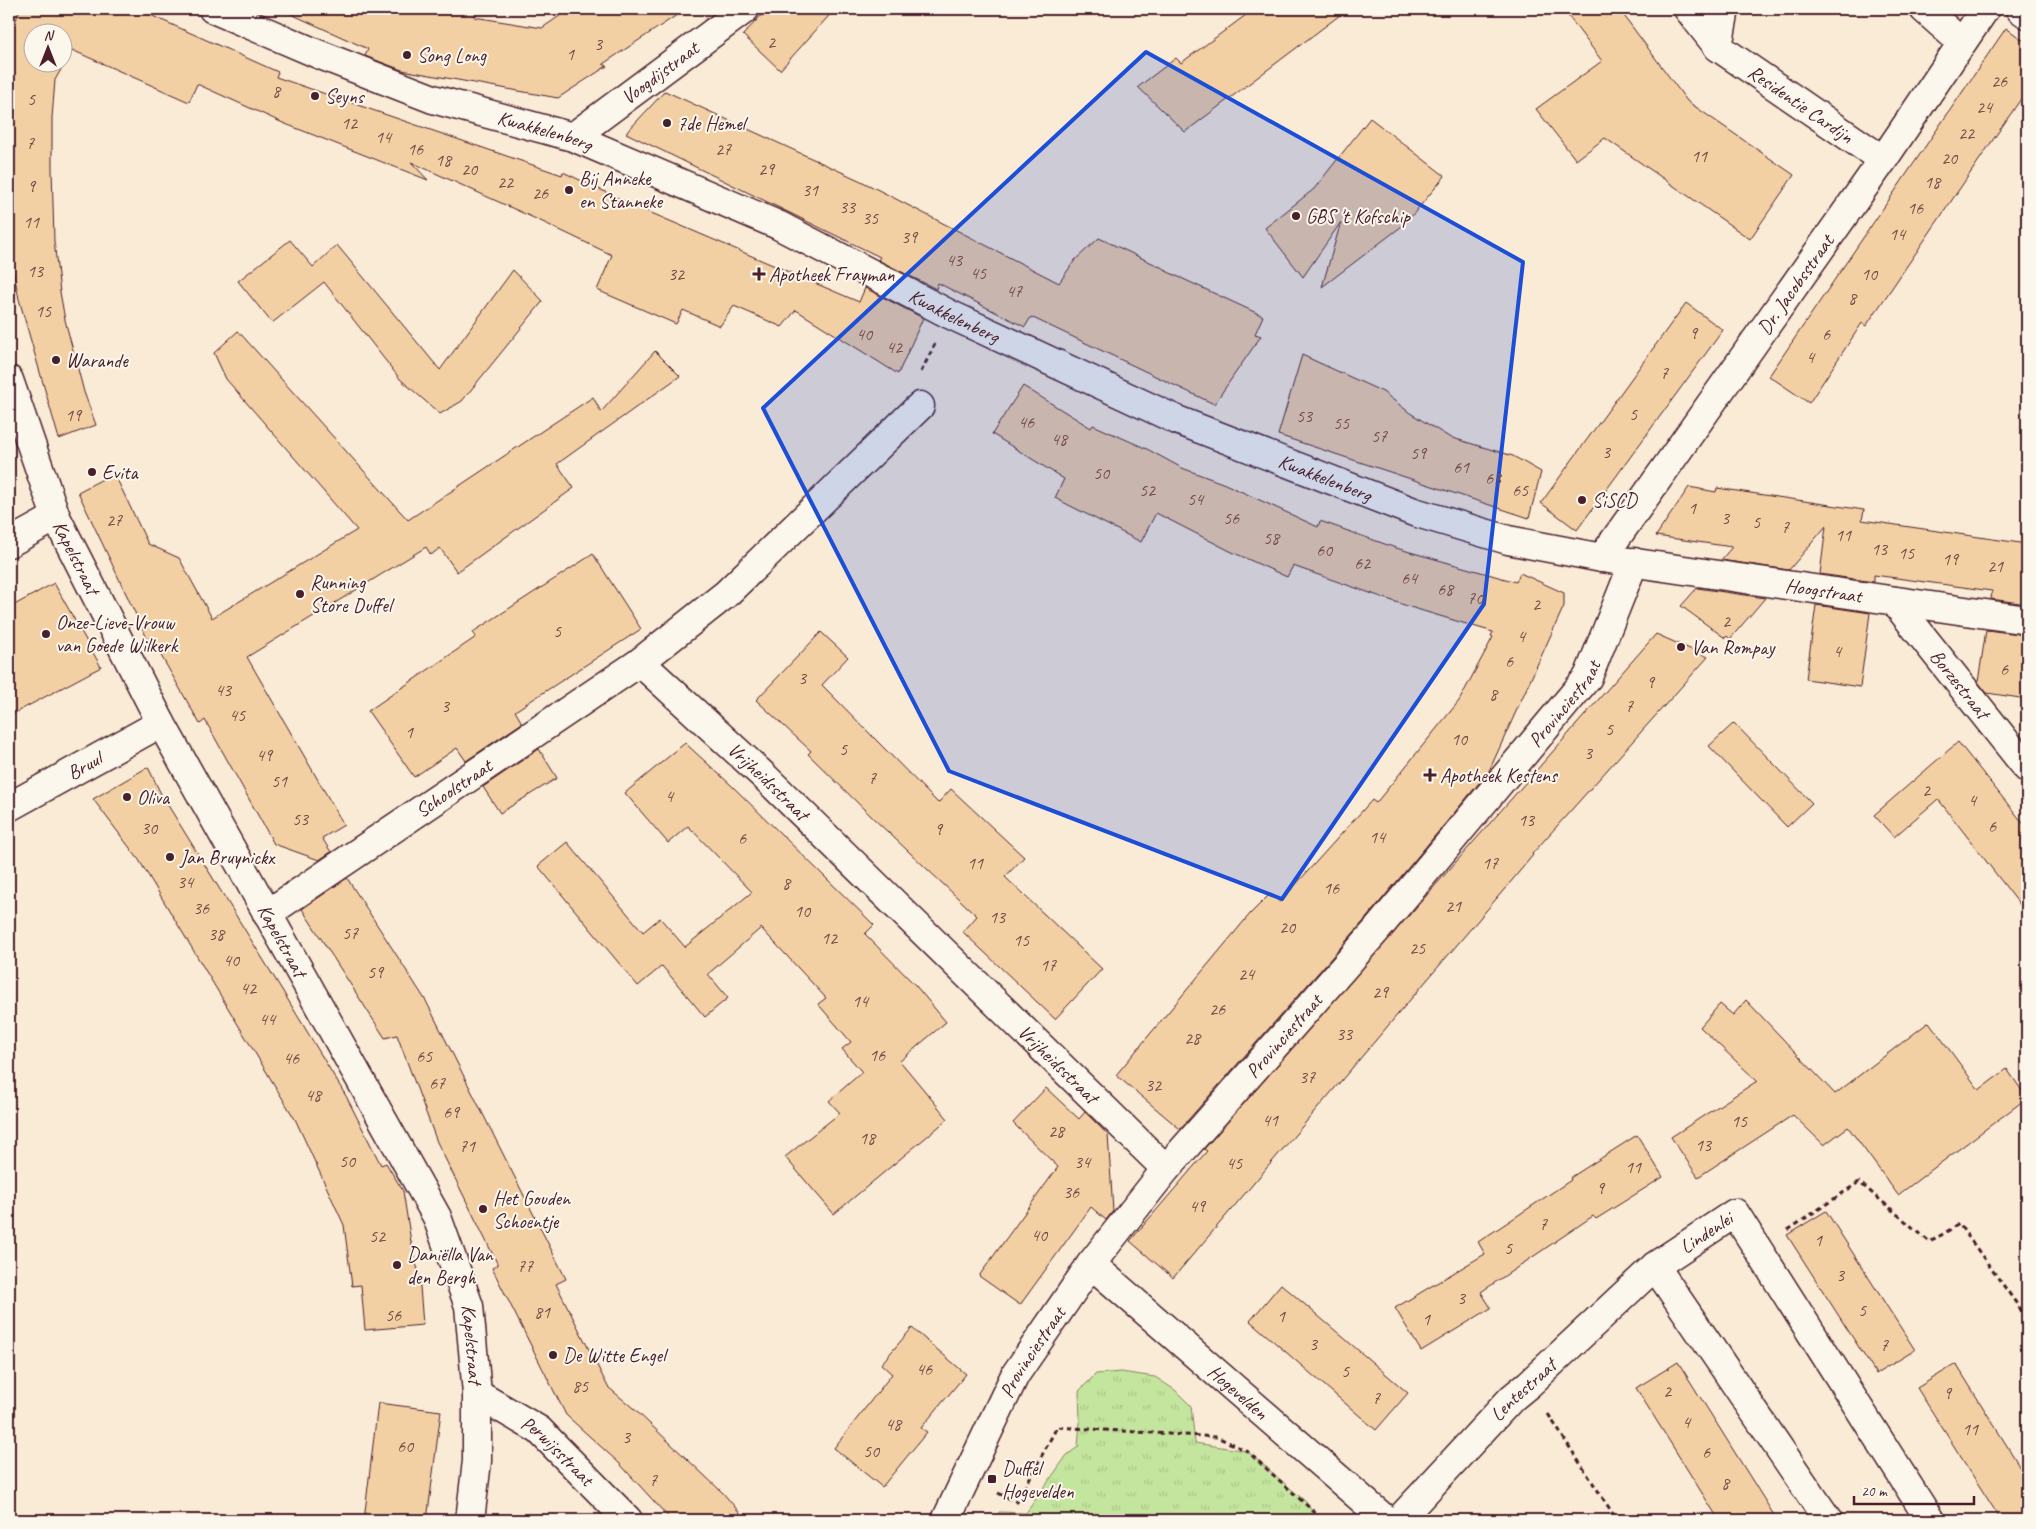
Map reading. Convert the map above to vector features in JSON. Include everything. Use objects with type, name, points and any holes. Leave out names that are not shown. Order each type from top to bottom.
[{"type":"street","name":"Kwakkelenberg","points":[[213,9],[318,54],[433,99],[572,137],[778,225],[949,314],[1177,420],[1414,512],[1508,540],[1619,561]]},
{"type":"street","name":"Voogdijstraat","points":[[572,137],[745,9]]},
{"type":"street","name":"Residentie Cardijn","points":[[1688,9],[1718,46],[1883,160]]},
{"type":"street","points":[[1718,46],[1725,9]]},
{"type":"street","points":[[1924,9],[1961,42]]},
{"type":"street","name":"Dr. Jacobsstraat","points":[[1619,561],[1961,42],[1985,9]]},
{"type":"street","points":[[2020,9],[2027,14]]},
{"type":"street","name":"Kapelstraat","points":[[9,380],[56,517],[160,723],[437,1216],[469,1306],[477,1394],[477,1461],[470,1520]]},
{"type":"street","points":[[640,662],[726,594],[920,406]]},
{"type":"street","points":[[9,544],[56,517]]},
{"type":"street","name":"Hoogstraat","points":[[1619,561],[2027,620]]},
{"type":"street","name":"Provinciestraat","points":[[946,1520],[1016,1375],[1091,1264],[1166,1169],[1375,932],[1588,677],[1619,561]]},
{"type":"street","name":"Borzestraat","points":[[1894,601],[2027,768]]},
{"type":"street","name":"Schoolstraat","points":[[267,914],[640,662]]},
{"type":"street","name":"Vrijheidsstraat","points":[[640,662],[765,777],[1166,1169]]},
{"type":"street","name":"Bruul","points":[[9,807],[160,723]]},
{"type":"street","name":"Lindenlei","points":[[1828,1520],[1655,1266],[1735,1213],[1930,1520]]},
{"type":"street","name":"Hogevelden","points":[[1091,1264],[1386,1520]]},
{"type":"street","name":"Lentestraat","points":[[1399,1520],[1512,1398],[1655,1266]]},
{"type":"street","name":"Perwijsstraat","points":[[477,1394],[539,1430],[628,1520]]},
{"type":"path","points":[[920,406],[915,385],[949,314]]},
{"type":"path","points":[[1759,1249],[1859,1182],[1930,1242],[1959,1224],[2027,1318]]},
{"type":"path","points":[[1529,1384],[1617,1520]]},
{"type":"path","points":[[966,1479],[1017,1502],[1057,1427],[1217,1437],[1247,1451],[1323,1520]]},
{"type":"highlighted area","points":[[1146,52],[1523,262],[1484,604],[1282,899],[949,771],[763,408]]},
{"type":"green space","points":[[1121,1372],[1155,1377],[1175,1390],[1191,1406],[1195,1443],[1247,1451],[1305,1501],[1318,1520],[995,1520],[999,1512],[1026,1513],[1067,1455],[1078,1447],[1080,1422],[1079,1391],[1096,1374]]},
{"type":"building","points":[[20,9],[137,9],[278,72],[276,77],[562,175],[563,172],[635,206],[859,302],[865,288],[923,318],[898,374],[796,310],[782,327],[734,306],[720,326],[683,310],[676,324],[597,290],[612,255],[411,162],[428,180],[283,123],[197,84],[189,102],[72,50],[72,22],[22,22],[22,72],[60,72],[55,80],[52,118],[54,241],[65,320],[84,392],[96,425],[59,439],[19,299],[9,249],[9,39]]},
{"type":"building","points":[[280,9],[477,9],[474,17],[542,28],[570,9],[686,9],[603,64],[607,66],[558,98],[402,70],[365,56],[368,49]]},
{"type":"building","points":[[767,9],[835,9],[780,70],[743,35]]},
{"type":"building","points":[[1254,9],[1348,9],[1185,132],[1138,87],[1176,58],[1181,63]]},
{"type":"building","points":[[1563,9],[1619,9],[1687,101],[1794,175],[1750,239],[1605,138],[1576,160],[1536,109],[1602,61]]},
{"type":"building","points":[[2006,28],[2027,43],[2027,90],[1866,326],[1862,323],[1809,403],[1769,376]]},
{"type":"building","points":[[665,91],[861,181],[1059,283],[1075,260],[1099,238],[1263,316],[1255,334],[1261,336],[1214,404],[1031,317],[1025,327],[938,283],[936,289],[878,260],[880,257],[626,133]]},
{"type":"building","points":[[1370,118],[1445,176],[1406,223],[1322,287],[1341,222],[1303,277],[1265,228],[1314,189]]},
{"type":"building","points":[[290,240],[313,267],[337,245],[440,370],[513,270],[543,301],[462,401],[440,414],[400,379],[324,282],[272,323],[238,281]]},
{"type":"building","points":[[1686,303],[1723,330],[1577,530],[1541,503]]},
{"type":"building","points":[[238,331],[408,520],[593,397],[601,412],[655,351],[680,376],[557,464],[574,488],[457,572],[440,548],[431,555],[426,547],[247,657],[344,825],[322,838],[331,852],[319,860],[274,844],[205,720],[200,724],[159,652],[154,653],[78,492],[114,473],[148,544],[179,558],[212,618],[357,530],[226,379],[214,353]]},
{"type":"building","points":[[1302,355],[1383,392],[1410,413],[1449,437],[1513,456],[1541,472],[1529,518],[1278,435]]},
{"type":"building","points":[[1023,386],[1091,428],[1093,425],[1147,449],[1182,468],[1225,484],[1318,527],[1320,521],[1396,548],[1516,582],[1520,573],[1564,593],[1564,606],[1489,771],[1363,922],[1180,1129],[1116,1075],[1250,914],[1270,894],[1280,902],[1372,800],[1376,803],[1459,701],[1493,637],[1491,636],[1493,632],[1410,607],[1293,566],[1287,577],[1230,551],[1156,513],[1141,542],[1055,498],[1064,479],[992,434]]},
{"type":"building","points":[[1689,487],[1716,492],[1717,488],[1864,510],[1862,520],[2027,544],[2027,604],[1991,599],[1992,591],[1874,575],[1874,582],[1820,574],[1826,526],[1789,570],[1721,560],[1732,547],[1656,536]]},
{"type":"building","points":[[593,554],[641,629],[515,711],[522,723],[466,761],[457,748],[414,777],[368,711],[476,637],[473,632]]},
{"type":"building","name":"Onze-Lieve-Vrouw van Goede Wilkerk","points":[[54,583],[101,667],[9,716],[9,608]]},
{"type":"building","points":[[1697,588],[1765,598],[1730,639],[1727,636],[1725,638],[1681,606]]},
{"type":"building","points":[[1816,605],[1870,613],[1860,687],[1806,679]]},
{"type":"building","points":[[1986,630],[2027,635],[2027,699],[1987,693],[1978,682]]},
{"type":"building","points":[[821,632],[848,657],[822,685],[938,803],[951,789],[1024,857],[1005,877],[1102,969],[1055,1019],[963,932],[977,916],[873,818],[808,754],[811,751],[756,700]]},
{"type":"building","points":[[1656,634],[1708,657],[1532,854],[1514,878],[1173,1278],[1130,1241],[1207,1151],[1204,1149]]},
{"type":"building","points":[[1734,723],[1812,803],[1787,827],[1709,746]]},
{"type":"building","points":[[1958,742],[2027,828],[2027,914],[1938,799],[1894,837],[1874,815]]},
{"type":"building","points":[[685,743],[731,785],[874,925],[865,934],[916,986],[946,1022],[900,1061],[948,1119],[834,1214],[785,1157],[840,1113],[829,1101],[862,1072],[842,1049],[851,1042],[818,1004],[826,998],[761,928],[708,974],[728,998],[705,1017],[662,966],[638,986],[538,866],[567,842],[643,932],[660,918],[685,947],[752,892],[688,826],[668,843],[625,793]]},
{"type":"building","points":[[539,749],[557,778],[500,813],[483,787]]},
{"type":"building","points":[[148,767],[161,794],[346,1096],[381,1165],[386,1163],[403,1191],[412,1248],[419,1274],[423,1325],[365,1330],[361,1285],[352,1286],[344,1225],[296,1121],[139,860],[93,799]]},
{"type":"building","points":[[347,878],[426,1001],[566,1279],[556,1284],[608,1387],[633,1408],[723,1493],[746,1520],[671,1520],[619,1463],[566,1415],[492,1268],[498,1265],[437,1142],[397,1035],[385,1038],[302,909]]},
{"type":"building","points":[[1746,1000],[1835,1094],[1929,1022],[1979,1090],[2007,1069],[2027,1098],[1898,1195],[1848,1127],[1824,1145],[1793,1115],[1698,1177],[1671,1137],[1757,1081],[1700,1027],[1720,1004],[1733,1015]]},
{"type":"building","points":[[1046,1088],[1079,1119],[1085,1112],[1108,1135],[1113,1211],[1106,1220],[1091,1207],[1020,1305],[979,1276],[1058,1167],[1013,1123]]},
{"type":"building","points":[[1637,1135],[1663,1177],[1596,1219],[1593,1216],[1481,1292],[1491,1308],[1421,1351],[1395,1308],[1485,1254],[1478,1242],[1571,1180],[1570,1178]]},
{"type":"building","points":[[1826,1211],[1915,1350],[1876,1374],[1787,1235]]},
{"type":"building","points":[[1281,1284],[1408,1393],[1376,1430],[1250,1321]]},
{"type":"building","points":[[912,1328],[966,1374],[921,1428],[927,1432],[882,1487],[834,1448],[892,1374],[881,1364]]},
{"type":"building","points":[[1678,1362],[1777,1520],[1719,1520],[1636,1388]]},
{"type":"building","points":[[1956,1364],[2027,1478],[2027,1520],[2001,1520],[1917,1388]]},
{"type":"building","points":[[378,1403],[441,1411],[427,1520],[364,1520]]},
{"type":"place","name":"Song Long","points":[[407,55]]},
{"type":"place","name":"Seyns","points":[[315,96]]},
{"type":"place","name":"7de Hemel","points":[[667,123]]},
{"type":"place","name":"Bij Anneke en Stanneke","points":[[569,190]]},
{"type":"place","name":"GBS 't Kofschip","points":[[1296,216]]},
{"type":"place","name":"Apotheek Frayman","points":[[759,274]]},
{"type":"place","name":"Warande","points":[[56,360]]},
{"type":"place","name":"Evita","points":[[92,472]]},
{"type":"place","name":"SiSCD","points":[[1582,500]]},
{"type":"place","name":"Running Store Duffel","points":[[300,594]]},
{"type":"place","name":"Onze-Lieve-Vrouw van Goede Wilkerk","points":[[46,634]]},
{"type":"place","name":"Van Rompay","points":[[1681,647]]},
{"type":"place","name":"Apotheek Kestens","points":[[1430,775]]},
{"type":"place","name":"Oliva","points":[[127,797]]},
{"type":"place","name":"Jan Bruynickx","points":[[170,857]]},
{"type":"place","name":"Het Gouden Schoentje","points":[[483,1209]]},
{"type":"place","name":"Daniëlla Van den Bergh","points":[[397,1265]]},
{"type":"place","name":"De Witte Engel","points":[[553,1355]]},
{"type":"place","name":"Duffel Hogevelden","points":[[992,1479]]}]
